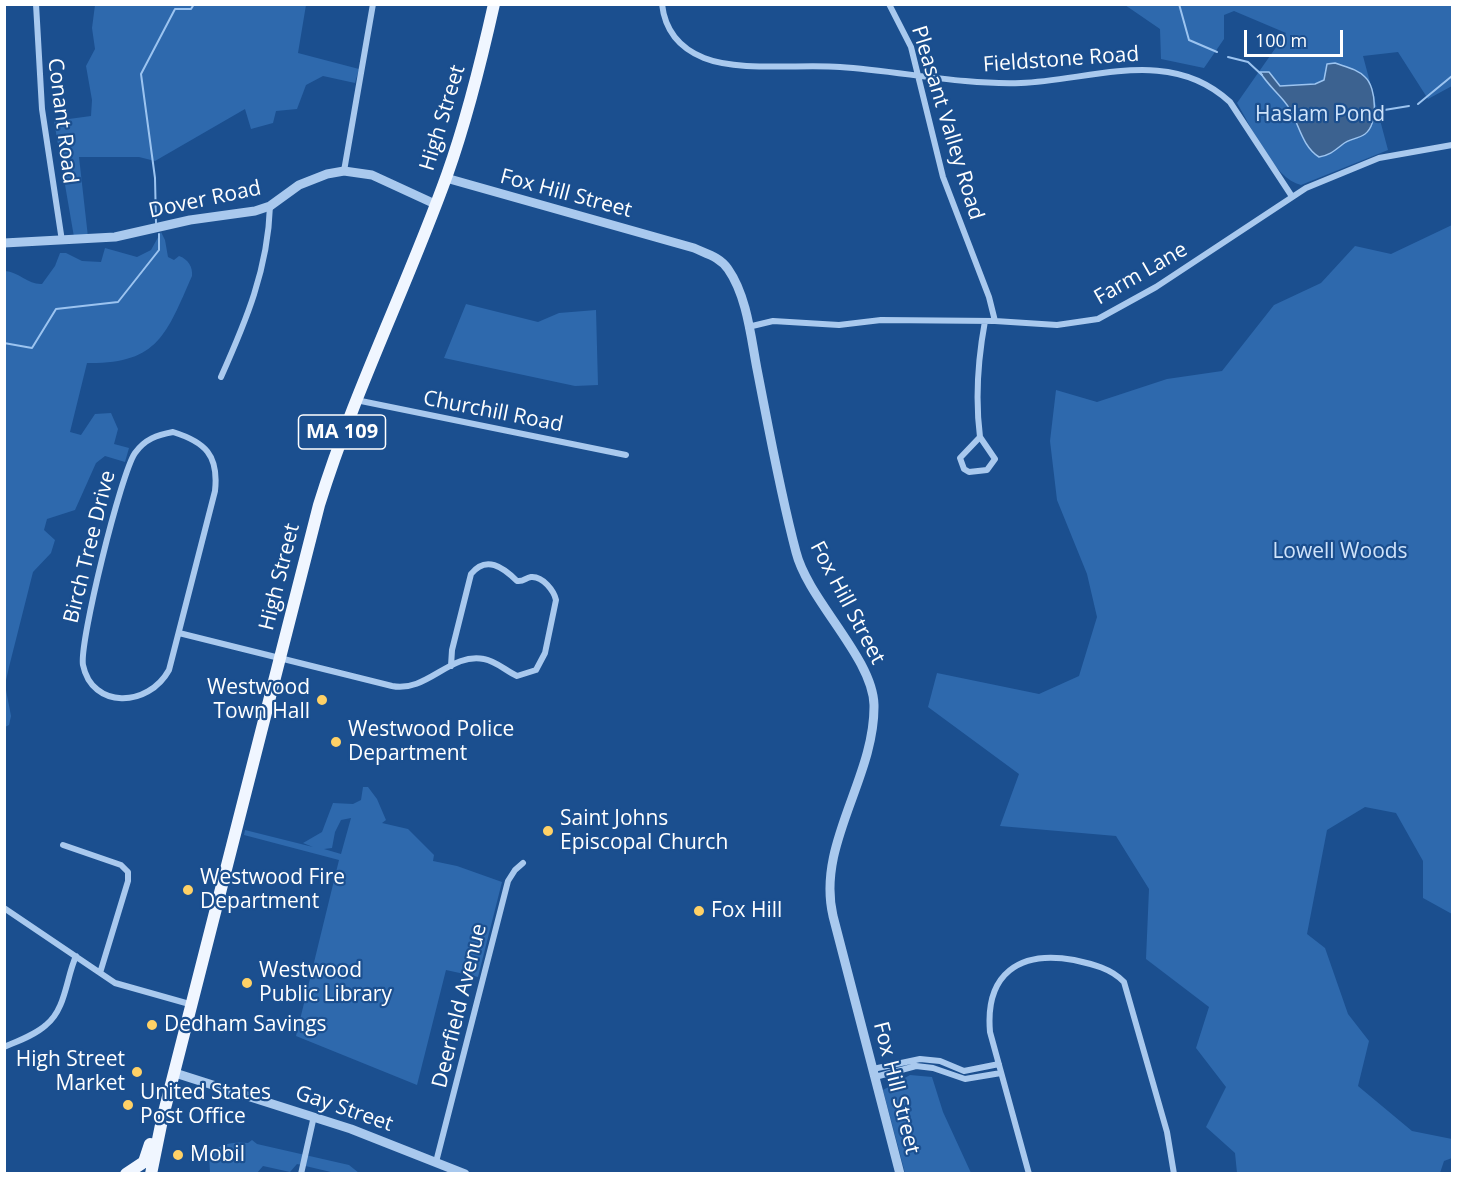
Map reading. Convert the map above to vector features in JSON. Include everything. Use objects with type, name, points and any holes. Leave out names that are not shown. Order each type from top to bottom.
[{"type":"main road","name":"High Street","points":[[151,1173],[160,1128],[319,505],[355,400],[446,178],[469,104],[494,4]]},
{"type":"main road","points":[[126,1173],[144,1162],[154,1135],[160,1128]]},
{"type":"street","name":"Conant Road","points":[[36,4],[42,109],[62,242]]},
{"type":"street","points":[[344,171],[373,4]]},
{"type":"street","name":"Fieldstone Road","points":[[662,4],[664,20],[679,44],[706,59],[735,64],[841,67],[957,82],[1022,83],[1133,70],[1188,74],[1217,89],[1230,102],[1291,195]]},
{"type":"street","name":"Pleasant Valley Road","points":[[889,4],[911,47],[943,177],[989,297],[995,321]]},
{"type":"street","name":"Farm Lane","points":[[748,327],[773,321],[839,325],[881,320],[995,321],[1057,325],[1098,319],[1156,287],[1291,195],[1379,158],[1452,145]]},
{"type":"street","name":"Dover Road","points":[[4,243],[62,242],[115,237],[190,220],[270,206],[299,185],[327,174],[344,171],[372,175],[435,204]]},
{"type":"street","name":"Fox Hill Street","points":[[446,178],[694,248],[719,259],[733,278],[748,327],[796,554],[819,599],[864,671],[874,702],[866,761],[832,866],[829,886],[833,916],[900,1173]]},
{"type":"street","points":[[221,377],[258,289],[269,232],[270,206]]},
{"type":"street","points":[[980,437],[960,458],[964,469],[969,472],[987,470],[995,459],[980,437],[977,414],[980,349],[985,321]]},
{"type":"street","name":"Churchill Road","points":[[355,400],[626,455]]},
{"type":"street","name":"Birch Tree Drive","points":[[173,432],[205,446],[213,462],[216,478],[179,633],[169,670],[162,683],[146,695],[126,699],[111,695],[98,688],[87,678],[82,651],[87,623],[126,469],[144,443],[155,435],[173,432]]},
{"type":"street","points":[[179,633],[399,687],[420,684],[452,666],[476,658],[492,662],[517,676],[536,670],[545,653],[556,600],[555,593],[540,579],[533,577],[517,581],[505,569],[484,563],[477,566],[471,574],[452,650],[452,666]]},
{"type":"street","points":[[63,845],[121,865],[128,872],[128,881],[100,973]]},
{"type":"street","name":"Deerfield Avenue","points":[[436,1162],[508,881],[514,870],[524,863]]},
{"type":"street","points":[[4,908],[100,973],[131,989],[193,1005]]},
{"type":"street","points":[[4,1047],[36,1032],[54,1017],[61,1005],[76,956]]},
{"type":"street","points":[[1029,1173],[1001,1073],[989,1013],[990,999],[1008,972],[1018,965],[1046,957],[1080,961],[1117,974],[1128,992],[1170,1142],[1174,1173]]},
{"type":"street","points":[[874,1073],[920,1059],[940,1061],[964,1071],[999,1064]]},
{"type":"street","points":[[874,1073],[916,1066],[933,1068],[964,1079],[1001,1073]]},
{"type":"street","name":"Gay Street","points":[[175,1073],[314,1116],[465,1173]]},
{"type":"street","points":[[301,1173],[314,1116]]},
{"type":"green space","points":[[95,5],[306,5],[298,53],[359,69],[355,83],[323,76],[306,85],[297,109],[276,111],[273,123],[251,129],[245,109],[155,161],[139,157],[79,157],[88,237],[74,237],[54,121],[91,116],[92,100],[86,66],[95,49],[92,28]]},
{"type":"green space","name":"Haslam Pond","points":[[1125,5],[1452,5],[1452,86],[1428,99],[1398,52],[1363,56],[1388,150],[1301,185],[1291,181],[1273,162],[1237,103],[1286,33],[1234,11],[1224,15],[1224,39],[1204,68],[1161,59],[1160,29]]},
{"type":"green space","name":"Lowell Woods","points":[[1452,225],[1452,914],[1423,898],[1423,861],[1396,813],[1365,807],[1327,830],[1307,934],[1325,948],[1348,1014],[1369,1041],[1358,1086],[1412,1131],[1452,1139],[1452,1158],[1444,1161],[1440,1173],[1237,1173],[1235,1153],[1206,1127],[1226,1087],[1196,1048],[1209,1007],[1146,959],[1149,889],[1116,836],[1000,826],[1019,774],[928,707],[937,673],[1039,694],[1079,676],[1097,617],[1087,574],[1057,500],[1050,441],[1056,390],[1097,402],[1167,379],[1222,371],[1274,305],[1321,283],[1355,246],[1391,254]]},
{"type":"green space","points":[[161,232],[168,257],[174,260],[179,256],[185,259],[191,267],[192,276],[175,315],[156,342],[145,351],[130,358],[87,363],[70,432],[81,435],[95,414],[111,413],[118,429],[114,444],[129,448],[125,462],[105,456],[96,463],[75,510],[47,519],[44,530],[55,540],[51,553],[33,572],[5,685],[5,271],[33,283],[42,284],[55,266],[60,253],[66,253],[82,261],[101,262],[105,248],[137,257],[151,250]]},
{"type":"green space","points":[[466,304],[538,322],[559,313],[596,310],[598,385],[575,386],[444,358]]},
{"type":"green space","points":[[5,685],[11,716],[9,725],[5,727]]},
{"type":"green space","points":[[363,787],[368,787],[377,799],[386,820],[382,823],[408,829],[434,855],[433,861],[457,866],[502,882],[478,977],[446,970],[417,1085],[296,1036],[339,860],[244,835],[245,830],[313,847],[303,843],[322,832],[333,803],[353,804],[361,800]],"holes":[[[351,818],[341,854],[324,849],[332,848],[335,832],[341,820]]]},
{"type":"green space","points":[[910,1075],[932,1077],[943,1112],[971,1173],[905,1173],[883,1090]]},
{"type":"green space","points":[[252,1140],[257,1144],[349,1165],[359,1173],[335,1173],[297,1164],[290,1172],[263,1166],[257,1173],[210,1173],[209,1154],[227,1144],[248,1143]]},
{"type":"shaded area","points":[[1335,63],[1351,68],[1369,82],[1374,97],[1374,114],[1365,134],[1319,157],[1307,145],[1289,108],[1260,72],[1269,72],[1280,86],[1315,84],[1324,80],[1327,64]]},
{"type":"waterway","points":[[156,223],[155,178],[141,74],[175,9],[191,9],[194,4]]},
{"type":"waterway","points":[[1179,4],[1189,40],[1217,52]]},
{"type":"waterway","points":[[1228,57],[1248,62],[1262,75]]},
{"type":"waterway","points":[[1418,104],[1452,76]]},
{"type":"waterway","points":[[1372,112],[1409,106]]},
{"type":"waterway","points":[[4,343],[32,348],[56,309],[118,302],[159,250],[159,234]]},
{"type":"place","name":"Westwood Town Hall","points":[[322,700]]},
{"type":"place","name":"Westwood Police Department","points":[[336,742]]},
{"type":"place","name":"Saint Johns Episcopal Church","points":[[548,831]]},
{"type":"place","name":"Westwood Fire Department","points":[[188,890]]},
{"type":"place","name":"Fox Hill","points":[[699,911]]},
{"type":"place","name":"Westwood Public Library","points":[[247,983]]},
{"type":"place","name":"Dedham Savings","points":[[152,1025]]},
{"type":"place","name":"High Street Market","points":[[137,1072]]},
{"type":"place","name":"United States Post Office","points":[[128,1105]]},
{"type":"place","name":"Mobil","points":[[178,1155]]}]
